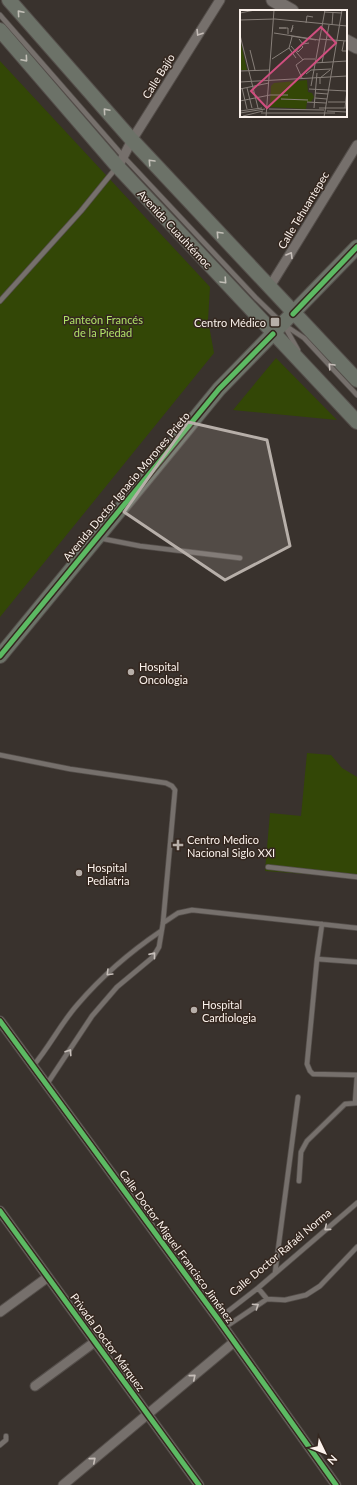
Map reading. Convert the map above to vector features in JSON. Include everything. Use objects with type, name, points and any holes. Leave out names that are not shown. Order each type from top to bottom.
[{"type":"main road","points":[[9,0],[132,140],[293,314],[357,380]]},
{"type":"main road","name":"Avenida Cuauhtémoc","points":[[0,30],[121,161],[273,334],[357,422]]},
{"type":"main road","name":"Avenida Doctor Ignacio Morones Prieto","points":[[0,656],[95,538],[219,389],[357,247]]},
{"type":"street","name":"Calle Bajío","points":[[121,161],[132,140],[220,0]]},
{"type":"street","points":[[273,0],[290,10]]},
{"type":"street","points":[[347,42],[357,47]]},
{"type":"street","name":"Calle Tehuantepec","points":[[269,288],[357,145]]},
{"type":"street","name":"Calle Doctor Miguel Francisco Jiménez","points":[[1,1023],[218,1319],[336,1485]]},
{"type":"street","name":"Privada Doctor Márquez","points":[[0,1211],[96,1341],[199,1485]]},
{"type":"street","points":[[0,1312],[48,1277]]},
{"type":"street","points":[[35,1386],[96,1341]]},
{"type":"street","points":[[63,1485],[234,1342]]},
{"type":"lane","points":[[0,14],[121,161],[256,298],[283,324],[304,338],[357,395]]},
{"type":"lane","points":[[0,301],[77,215],[121,161]]},
{"type":"lane","points":[[283,324],[296,349],[357,413]]},
{"type":"lane","points":[[95,538],[140,546],[240,558]]},
{"type":"lane","points":[[0,755],[70,769],[166,783],[172,786],[175,790],[176,797],[163,923],[159,947],[153,957],[117,987],[92,1016],[46,1084]]},
{"type":"lane","points":[[268,867],[357,876]]},
{"type":"lane","points":[[163,923],[178,913],[192,910],[357,928]]},
{"type":"lane","points":[[299,1181],[301,1152],[308,1140],[345,1104],[356,1103],[357,1075],[313,1074],[307,1064],[317,959],[322,924]]},
{"type":"lane","points":[[33,1066],[47,1049],[77,1004],[114,967],[161,931]]},
{"type":"lane","points":[[317,959],[357,962]]},
{"type":"lane","points":[[275,1273],[298,1097]]},
{"type":"lane","points":[[290,1151],[301,1152]]},
{"type":"lane","name":"Calle Doctor Rafaél Norma","points":[[218,1319],[258,1288],[357,1203]]},
{"type":"lane","points":[[224,1328],[267,1299],[285,1300],[306,1295],[320,1286],[357,1247]]},
{"type":"lane","points":[[258,1288],[267,1299]]},
{"type":"lane","points":[[0,1446],[6,1440],[6,1436]]},
{"type":"highlighted area","points":[[188,422],[267,440],[290,546],[225,580],[124,512]]},
{"type":"green space","name":"Panteón Francés de la Piedad","points":[[0,61],[210,287],[208,320],[214,353],[0,617]]},
{"type":"green space","points":[[276,358],[337,420],[233,410]]},
{"type":"green space","points":[[307,753],[331,755],[342,768],[357,777],[357,878],[265,871],[270,813],[301,816]]},
{"type":"cycle path","points":[[293,314],[357,247]]},
{"type":"cycle path","points":[[0,656],[219,389],[273,334]]},
{"type":"cycle path","points":[[0,1021],[218,1319],[336,1485]]},
{"type":"cycle path","points":[[0,1211],[199,1485]]},
{"type":"place","name":"Centro Médico","points":[[275,322]]},
{"type":"place","name":"Hospital Oncologia","points":[[131,672]]},
{"type":"place","name":"Centro Medico Nacional Siglo XXI","points":[[178,845]]},
{"type":"place","name":"Hospital Pediatria","points":[[79,873]]},
{"type":"place","name":"Hospital Cardiologia","points":[[194,1010]]}]
